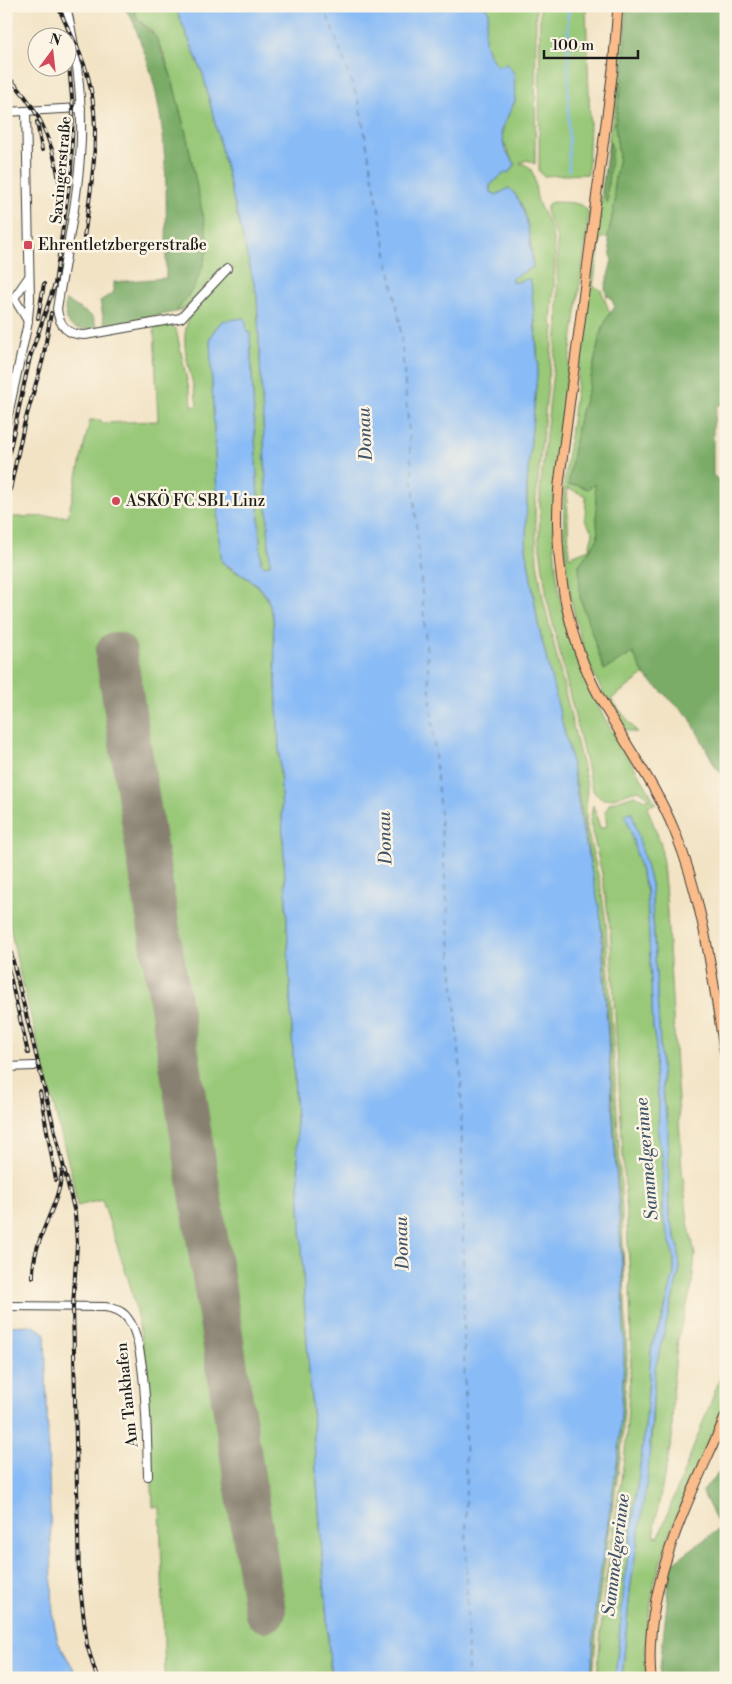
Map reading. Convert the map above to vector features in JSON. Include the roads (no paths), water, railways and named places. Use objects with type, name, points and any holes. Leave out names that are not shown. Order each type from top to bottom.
[{"type":"main road","points":[[618,6],[611,85],[561,466],[557,519],[560,562],[568,610],[588,672],[601,701],[658,797],[688,866],[704,928],[726,1061]]},
{"type":"main road","points":[[651,1678],[651,1630],[662,1572],[681,1516],[726,1415]]},
{"type":"street","name":"Saxingerstraße","points":[[66,6],[76,60],[80,108],[78,180],[58,308],[59,318],[65,328],[73,334],[85,335],[181,318],[227,269]]},
{"type":"street","points":[[6,112],[80,108]]},
{"type":"street","points":[[6,424],[28,321],[30,298],[26,111]]},
{"type":"street","points":[[16,304],[14,298],[29,276]]},
{"type":"street","points":[[28,321],[16,304],[6,296],[18,291],[25,291],[30,298]]},
{"type":"street","points":[[16,304],[25,306],[30,298]]},
{"type":"street","points":[[6,1067],[34,1066]]},
{"type":"street","name":"Am Tankhafen","points":[[6,1306],[105,1306],[120,1311],[128,1318],[134,1331],[142,1366],[148,1476]]},
{"type":"water","name":"Donau","points":[[175,6],[485,6],[489,12],[485,34],[486,46],[497,66],[507,64],[514,73],[515,101],[501,130],[505,150],[515,164],[511,171],[503,174],[490,185],[490,191],[496,195],[509,188],[516,195],[525,214],[531,247],[533,267],[511,279],[513,283],[528,279],[531,281],[538,364],[527,482],[526,548],[538,624],[570,754],[583,831],[600,911],[623,1281],[624,1360],[619,1449],[596,1603],[591,1678],[331,1678],[305,1314],[273,617],[267,597],[258,585],[222,562],[219,540],[210,339],[222,321],[245,318],[247,332],[250,333],[261,563],[264,566],[270,565],[257,296],[203,74]]},
{"type":"water","points":[[632,812],[651,884],[663,1101],[668,1123],[669,1216],[678,1245],[680,1269],[655,1369],[648,1474],[630,1590],[622,1678],[615,1678],[625,1577],[645,1428],[651,1351],[654,1338],[662,1320],[674,1273],[674,1257],[663,1216],[663,1160],[658,1135],[659,1103],[655,1075],[656,1046],[653,1029],[647,892],[625,814]]},
{"type":"water","points":[[32,1325],[45,1333],[53,1617],[58,1642],[79,1678],[6,1678],[6,1326]]},
{"type":"waterway","points":[[568,6],[569,170]]},
{"type":"railway","points":[[58,6],[83,61],[93,100],[95,120],[94,159],[84,238]]},
{"type":"railway","points":[[6,75],[30,103],[46,134],[57,168],[62,204]]},
{"type":"railway","points":[[28,363],[55,284],[71,171],[73,109],[70,78]]},
{"type":"railway","points":[[37,122],[42,150]]},
{"type":"railway","points":[[38,318],[44,284]]},
{"type":"railway","points":[[6,508],[24,425],[43,359],[51,313]]},
{"type":"railway","points":[[6,467],[30,357]]},
{"type":"railway","points":[[6,921],[9,940]]},
{"type":"railway","points":[[6,933],[75,1213],[77,1244],[73,1307],[79,1578],[87,1645],[97,1678]]},
{"type":"railway","points":[[7,963],[28,1053]]},
{"type":"railway","points":[[40,1092],[56,1180]]},
{"type":"railway","points":[[33,1277],[37,1250],[56,1198],[62,1171]]},
{"type":"place","name":"Ehrentletzbergerstraße","points":[[28,245]]},
{"type":"place","name":"ASKÖ FC SBL Linz","points":[[116,501]]},
{"type":"water label","name":"Sammelgerinne","points":[[647,1159]]},
{"type":"water label","name":"Sammelgerinne","points":[[616,1555]]}]
